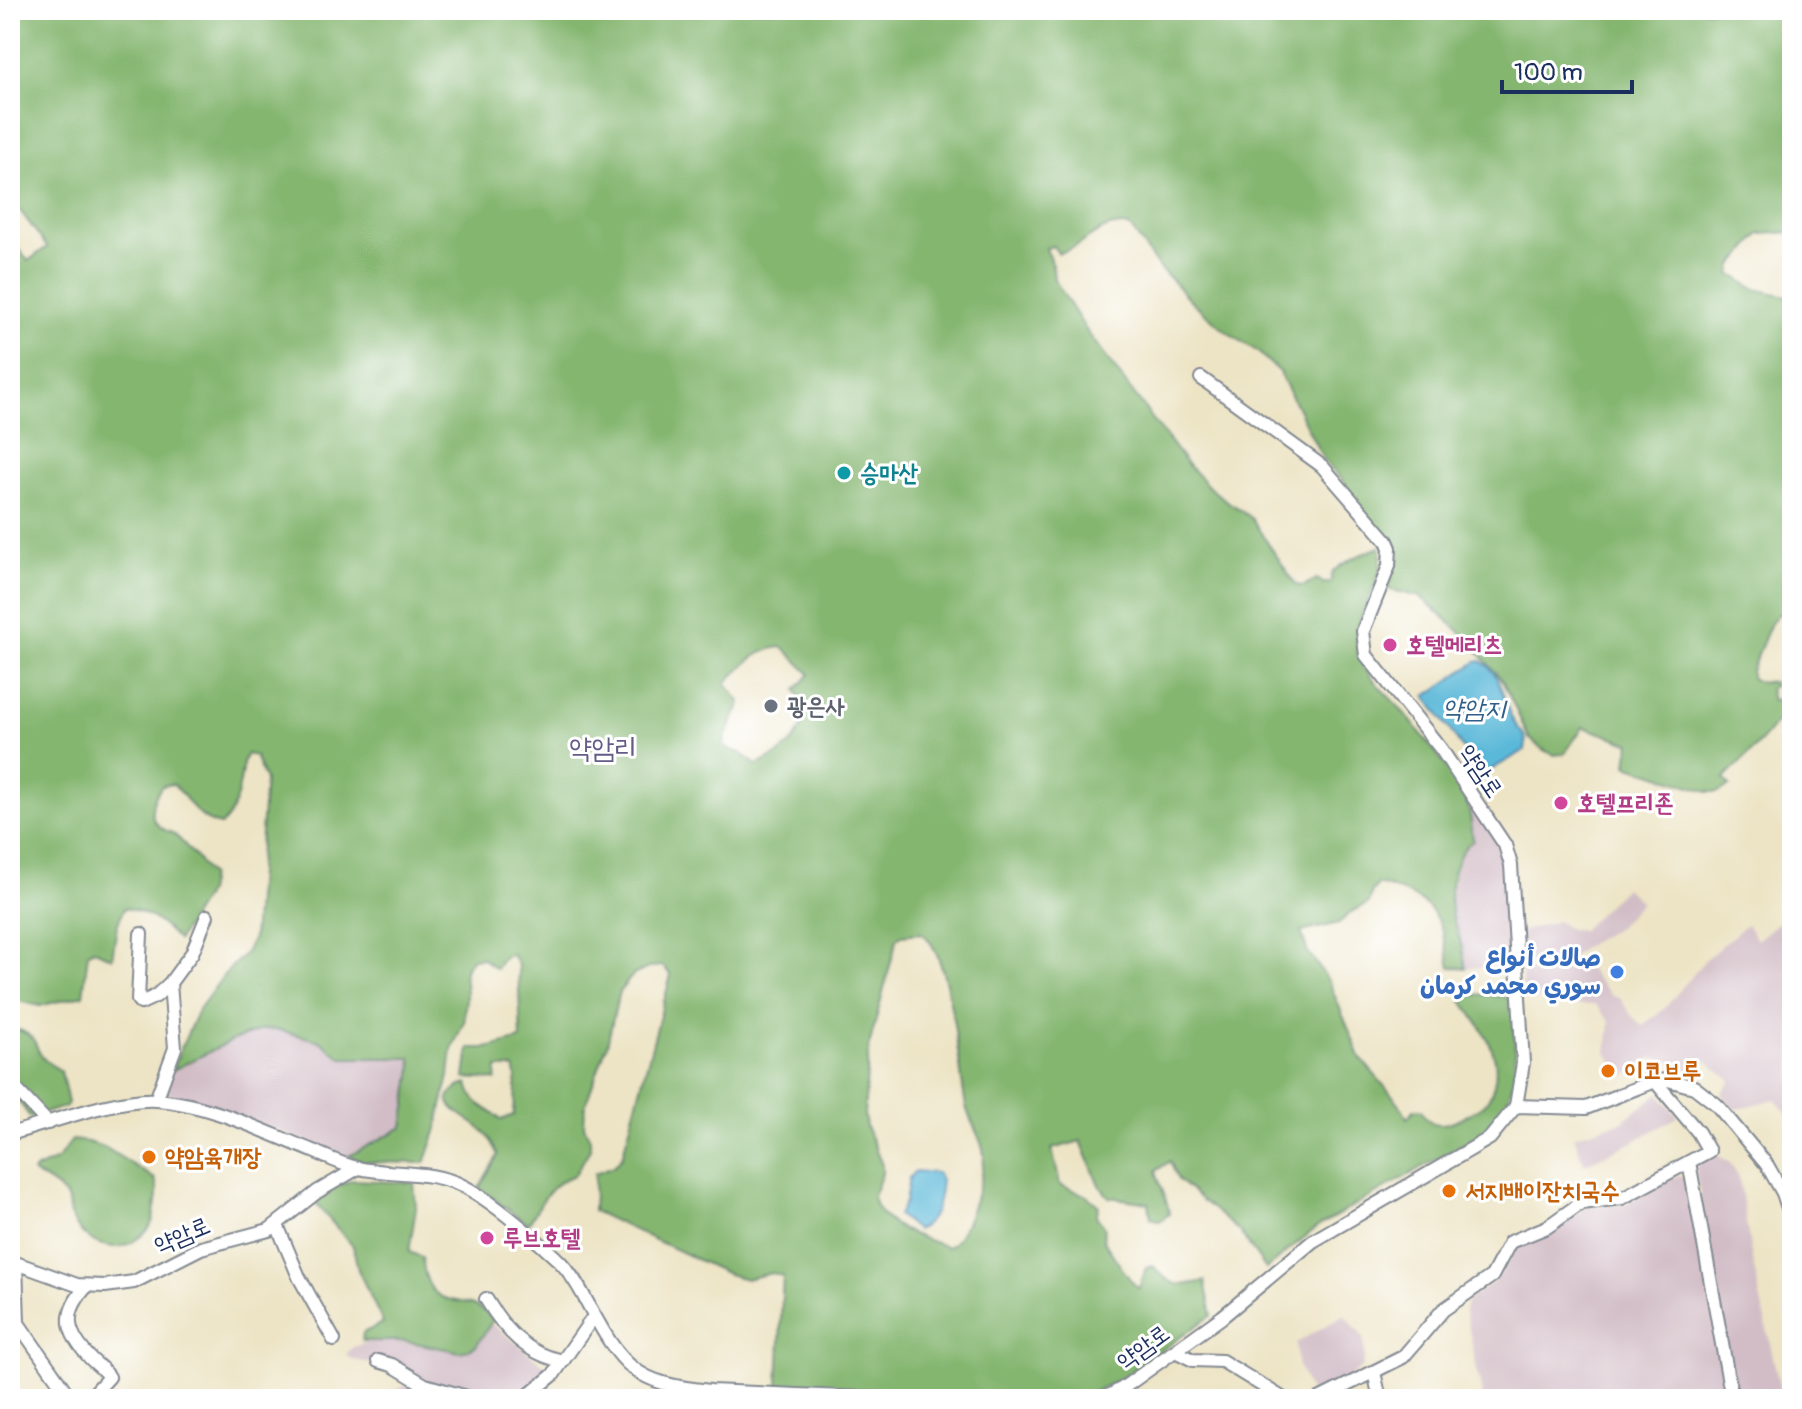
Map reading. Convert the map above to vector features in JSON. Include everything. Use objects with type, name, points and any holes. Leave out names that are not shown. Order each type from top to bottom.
[{"type":"street","name":"약암로","points":[[1103,1399],[1222,1317],[1313,1241],[1490,1138],[1516,1106],[1523,1063],[1511,865],[1505,845],[1441,749],[1366,655],[1363,631],[1389,566],[1390,548],[1322,466],[1201,378]]},
{"type":"street","points":[[141,934],[138,1000],[141,1003],[147,1002],[170,983],[192,953],[207,916]]},
{"type":"street","points":[[156,1100],[175,1048],[170,983]]},
{"type":"street","points":[[1319,1399],[1403,1357],[1443,1310],[1492,1276],[1515,1238],[1547,1227],[1581,1203],[1622,1198],[1709,1151],[1698,1132],[1655,1081]]},
{"type":"street","points":[[1516,1106],[1586,1108],[1655,1081],[1681,1082],[1706,1095],[1757,1151],[1787,1190],[1792,1220]]},
{"type":"street","points":[[10,1083],[48,1123]]},
{"type":"street","points":[[10,1134],[126,1102],[156,1100],[212,1112],[358,1168],[431,1175],[449,1180],[475,1193],[559,1260],[610,1344],[628,1364],[653,1380],[711,1391],[887,1399]]},
{"type":"street","points":[[1689,1162],[1732,1399]]},
{"type":"street","name":"약암로","points":[[13,1262],[60,1280],[87,1286],[134,1282],[201,1248],[264,1232],[317,1192],[358,1168]]},
{"type":"street","points":[[277,1225],[299,1277],[334,1340]]},
{"type":"street","points":[[13,1262],[18,1323],[71,1399]]},
{"type":"street","points":[[87,1286],[71,1307],[68,1319],[70,1328],[89,1358],[109,1377],[89,1399]]},
{"type":"street","points":[[486,1299],[508,1330],[528,1349],[548,1359],[563,1361]]},
{"type":"street","points":[[524,1399],[553,1375],[594,1316]]},
{"type":"street","points":[[1175,1351],[1193,1360],[1222,1361],[1284,1399]]},
{"type":"street","points":[[378,1361],[392,1365],[425,1385],[474,1399]]},
{"type":"street","points":[[1374,1372],[1380,1399]]},
{"type":"shaded area","points":[[1465,796],[1486,824],[1505,861],[1511,961],[1496,967],[1466,968],[1451,915],[1450,899],[1458,861],[1472,830]]},
{"type":"shaded area","points":[[1625,888],[1641,902],[1618,927],[1568,960],[1523,963],[1520,932],[1557,921],[1569,929],[1582,930]]},
{"type":"shaded area","points":[[1779,922],[1792,930],[1792,1121],[1775,1099],[1733,1110],[1722,1093],[1731,1081],[1704,1059],[1693,1072],[1669,1060],[1652,1058],[1623,1077],[1607,1053],[1610,1022],[1596,1005],[1576,1005],[1567,995],[1523,1000],[1522,972],[1558,969],[1579,958],[1612,996],[1620,998],[1642,1026],[1665,1008],[1705,960],[1747,924],[1757,940]]},
{"type":"shaded area","points":[[264,1029],[320,1041],[337,1056],[411,1058],[403,1127],[351,1153],[350,1158],[217,1107],[165,1093],[166,1080],[173,1072],[233,1040]]},
{"type":"shaded area","points":[[1659,1093],[1678,1117],[1584,1164],[1574,1136],[1623,1121]]},
{"type":"shaded area","points":[[1711,1154],[1731,1164],[1739,1177],[1752,1259],[1782,1399],[1734,1399],[1696,1171],[1698,1163]]},
{"type":"shaded area","points":[[1679,1175],[1685,1178],[1688,1185],[1728,1399],[1483,1399],[1465,1310],[1468,1300],[1496,1280],[1521,1243],[1552,1230],[1589,1206],[1624,1204]]},
{"type":"shaded area","points":[[1344,1315],[1363,1337],[1365,1357],[1362,1368],[1312,1397],[1297,1363],[1296,1343]]},
{"type":"shaded area","points":[[492,1324],[549,1369],[517,1399],[374,1399],[376,1395],[411,1383],[383,1365],[353,1360],[346,1354],[353,1347],[368,1342],[398,1341],[451,1351],[476,1346]]},
{"type":"green space","points":[[10,10],[1792,10],[1792,232],[1760,234],[1733,265],[1731,274],[1755,289],[1792,297],[1792,611],[1777,615],[1771,623],[1751,671],[1755,681],[1773,682],[1774,686],[1769,688],[1772,701],[1781,698],[1792,673],[1790,690],[1769,732],[1724,779],[1730,786],[1718,792],[1708,792],[1627,765],[1630,743],[1583,727],[1565,753],[1555,755],[1545,751],[1529,738],[1503,682],[1469,640],[1421,597],[1387,589],[1395,564],[1342,480],[1323,459],[1280,373],[1258,352],[1227,332],[1193,303],[1157,265],[1131,228],[1120,226],[1101,230],[1067,251],[1058,253],[1053,246],[1046,248],[1054,279],[1088,333],[1185,462],[1212,490],[1251,518],[1296,585],[1303,586],[1317,579],[1331,583],[1332,572],[1355,557],[1380,547],[1379,574],[1358,625],[1358,652],[1369,674],[1435,751],[1466,799],[1473,841],[1466,846],[1457,862],[1450,902],[1466,968],[1450,967],[1443,933],[1431,910],[1411,895],[1378,884],[1372,891],[1369,903],[1351,912],[1339,923],[1301,932],[1307,950],[1329,982],[1361,1059],[1399,1103],[1407,1118],[1415,1109],[1422,1110],[1431,1122],[1449,1123],[1479,1108],[1488,1099],[1495,1081],[1495,1062],[1485,1034],[1462,1001],[1472,996],[1509,998],[1515,1046],[1513,1084],[1504,1106],[1486,1131],[1317,1227],[1266,1269],[1239,1231],[1178,1180],[1170,1161],[1156,1171],[1169,1214],[1160,1221],[1151,1218],[1149,1203],[1109,1197],[1099,1185],[1081,1141],[1052,1149],[1060,1185],[1086,1195],[1099,1206],[1096,1216],[1105,1228],[1103,1239],[1136,1285],[1139,1288],[1146,1268],[1153,1266],[1176,1284],[1205,1281],[1212,1315],[1119,1380],[1084,1397],[1005,1399],[778,1385],[783,1276],[772,1273],[746,1279],[728,1274],[593,1211],[595,1173],[614,1166],[622,1157],[671,975],[663,966],[650,967],[633,975],[619,992],[607,1045],[585,1106],[584,1126],[590,1139],[590,1149],[575,1175],[552,1188],[528,1224],[479,1188],[498,1155],[487,1135],[449,1103],[449,1096],[468,1083],[476,1101],[501,1120],[514,1115],[514,1068],[497,1068],[496,1080],[465,1078],[469,1048],[487,1048],[521,1039],[518,966],[512,954],[502,958],[496,969],[482,958],[472,959],[468,963],[464,977],[465,1019],[452,1049],[436,1132],[425,1163],[363,1162],[349,1156],[403,1127],[411,1058],[342,1058],[320,1041],[264,1029],[233,1040],[171,1071],[197,1012],[224,975],[245,953],[253,938],[265,780],[255,756],[247,754],[244,759],[235,804],[221,825],[200,815],[173,784],[162,786],[155,798],[152,816],[155,821],[181,840],[210,875],[207,893],[178,940],[154,919],[124,908],[117,926],[112,958],[93,949],[88,953],[83,995],[40,1006],[10,999],[10,236],[28,261],[47,247],[21,212],[10,203]],"holes":[[[783,647],[810,674],[796,690],[802,703],[802,726],[779,754],[756,765],[724,745],[741,703],[726,683],[758,654]],[[920,933],[931,943],[946,985],[966,1106],[984,1158],[977,1193],[967,1220],[948,1247],[903,1230],[883,1216],[877,1207],[873,1196],[882,1174],[882,1165],[864,1114],[869,1046],[897,939],[901,935]]]},
{"type":"green space","points":[[19,1030],[33,1040],[46,1061],[61,1071],[68,1103],[65,1107],[30,1117],[10,1089],[10,1037]]},
{"type":"green space","points":[[72,1140],[106,1148],[155,1179],[157,1192],[153,1219],[137,1239],[118,1247],[91,1240],[71,1217],[64,1194],[33,1173],[57,1160]]},
{"type":"green space","points":[[353,1180],[414,1183],[416,1208],[409,1252],[422,1257],[426,1277],[440,1296],[472,1305],[493,1320],[476,1346],[461,1352],[405,1341],[362,1341],[363,1333],[383,1323],[358,1270],[353,1246],[315,1203],[336,1186]]},
{"type":"water","name":"약암지","points":[[1481,661],[1497,678],[1512,719],[1526,742],[1525,750],[1484,774],[1480,773],[1426,696]]},
{"type":"water","points":[[915,1171],[937,1173],[941,1180],[933,1216],[916,1230],[898,1215],[905,1202],[909,1178]]},
{"type":"place","name":"승마산","points":[[844,473]]},
{"type":"place","name":"호텔메리츠","points":[[1390,645]]},
{"type":"place","name":"광은사","points":[[771,706]]},
{"type":"place","name":"호텔프리존","points":[[1561,803]]},
{"type":"place","name":"صالات أنواع سوري محمد كرمان","points":[[1617,972]]},
{"type":"place","name":"이코브루","points":[[1608,1071]]},
{"type":"place","name":"약암육개장","points":[[149,1157]]},
{"type":"place","name":"서지배이잔치국수","points":[[1449,1191]]},
{"type":"place","name":"루브호텔","points":[[487,1238]]},
{"type":"district","name":"약암리","points":[[603,747]]}]
